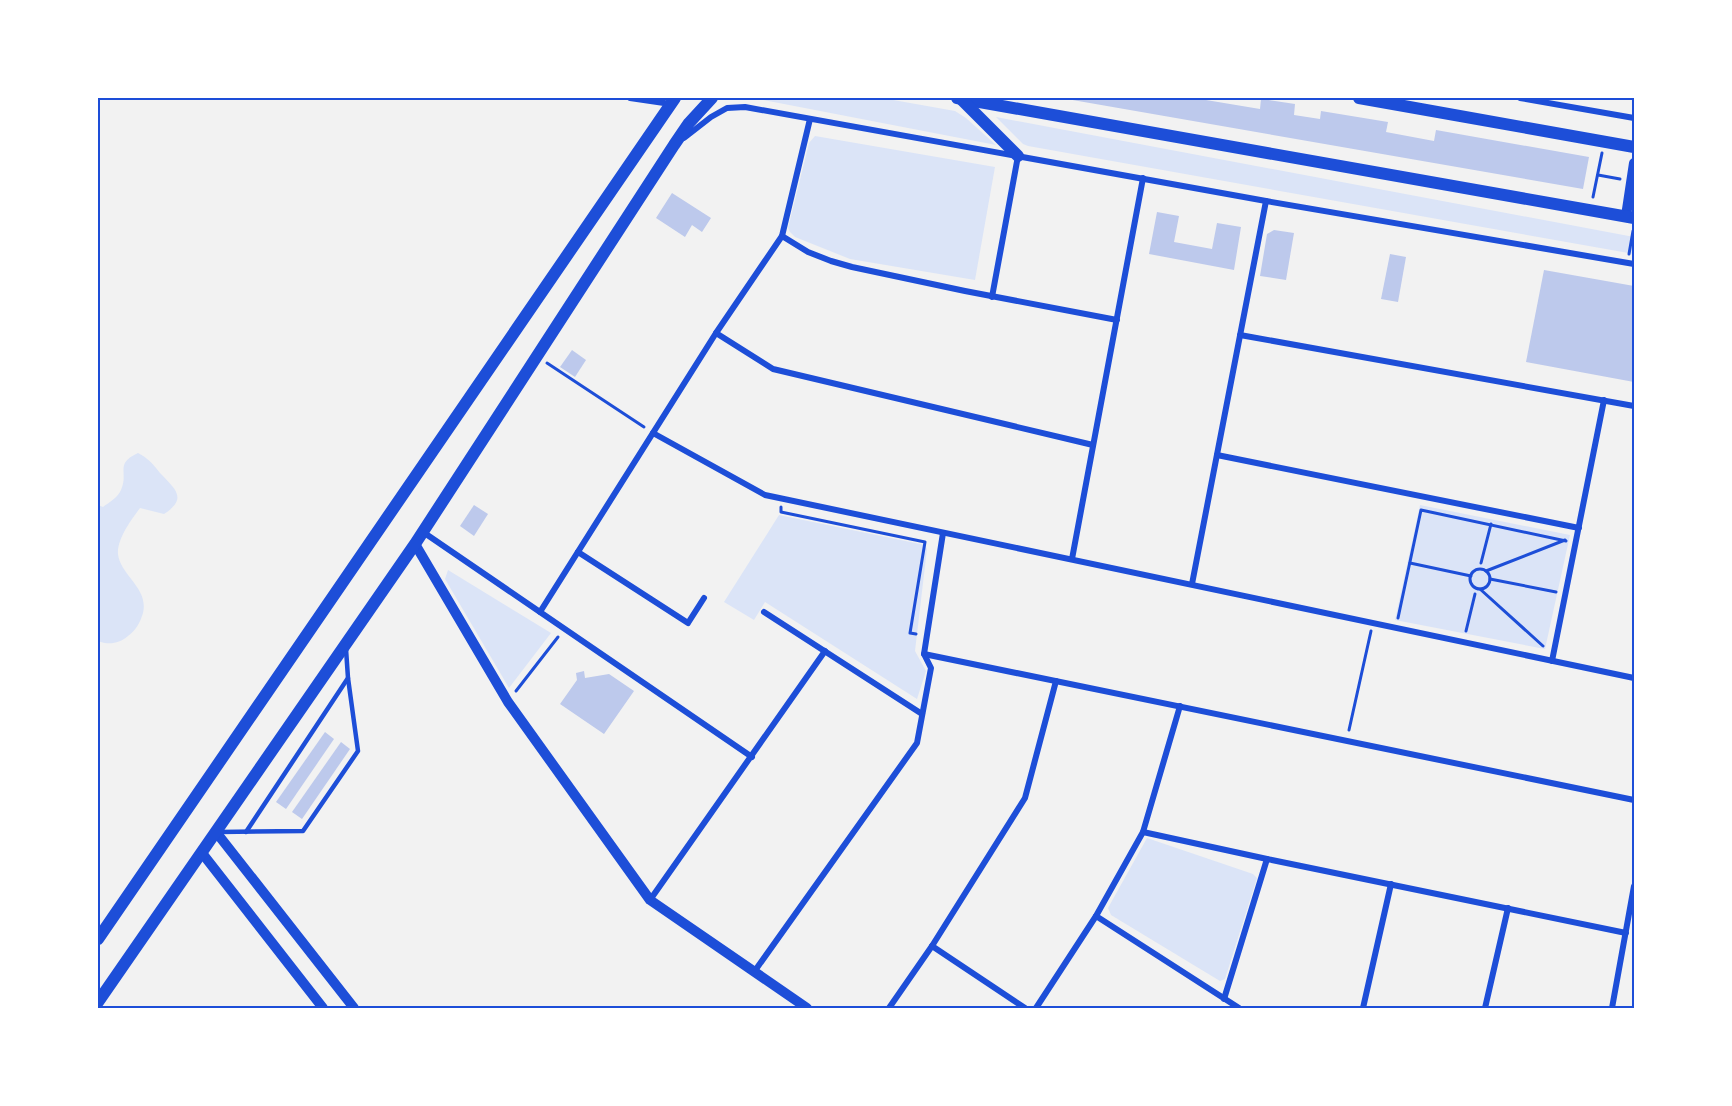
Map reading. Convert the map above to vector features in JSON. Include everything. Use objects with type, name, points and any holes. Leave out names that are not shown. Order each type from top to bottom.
[{"type":"main road","points":[[98,1002],[415,544],[674,146],[699,111],[712,98]]},
{"type":"main road","points":[[958,98],[1018,156]]},
{"type":"main road","points":[[958,98],[1591,210],[1631,221]]},
{"type":"main road","points":[[1359,98],[1635,147]]},
{"type":"main road","points":[[98,939],[674,101]]},
{"type":"street","points":[[630,98],[674,101]]},
{"type":"street","points":[[1522,98],[1635,118]]},
{"type":"street","points":[[674,146],[711,117],[727,108],[745,107],[1266,201],[1631,263]]},
{"type":"street","points":[[540,612],[716,333],[782,236],[810,119]]},
{"type":"street","points":[[992,297],[1018,156]]},
{"type":"street","points":[[1631,221],[1631,181],[1635,163]]},
{"type":"street","points":[[1072,559],[1143,178]]},
{"type":"street","points":[[1192,584],[1266,201]]},
{"type":"street","points":[[782,236],[808,252],[852,267],[992,297],[1117,320]]},
{"type":"street","points":[[716,333],[773,369],[1093,445]]},
{"type":"street","points":[[1240,335],[1635,406]]},
{"type":"street","points":[[1552,661],[1604,400]]},
{"type":"street","points":[[653,433],[765,495],[1635,678]]},
{"type":"street","points":[[1217,454],[1579,528]]},
{"type":"street","points":[[423,532],[752,757]]},
{"type":"street","points":[[754,973],[917,743],[931,668],[924,654],[943,533]]},
{"type":"street","points":[[415,544],[508,702],[650,900],[807,1008]]},
{"type":"street","points":[[578,552],[688,623],[704,598]]},
{"type":"street","points":[[764,612],[922,714]]},
{"type":"street","points":[[650,900],[825,651]]},
{"type":"street","points":[[924,654],[1635,800]]},
{"type":"street","points":[[889,1008],[932,946],[1025,798],[1056,681]]},
{"type":"street","points":[[1036,1008],[1096,916],[1143,832],[1180,706]]},
{"type":"street","points":[[216,832],[354,1008]]},
{"type":"street","points":[[1143,832],[1626,933]]},
{"type":"street","points":[[202,853],[323,1008]]},
{"type":"street","points":[[1224,999],[1267,859]]},
{"type":"street","points":[[1363,1008],[1391,884]]},
{"type":"street","points":[[1612,1008],[1635,886]]},
{"type":"street","points":[[1485,1008],[1508,908]]},
{"type":"street","points":[[1096,916],[1239,1008]]},
{"type":"street","points":[[932,946],[1025,1008]]},
{"type":"lane","points":[[216,832],[303,831],[358,751],[345,644]]},
{"type":"lane","points":[[246,832],[348,678]]},
{"type":"path","points":[[1591,210],[1604,141]]},
{"type":"path","points":[[1598,175],[1631,181]]},
{"type":"path","points":[[1631,221],[1631,263]]},
{"type":"path","points":[[538,357],[653,433]]},
{"type":"path","points":[[782,499],[781,512],[925,542],[910,633],[927,636]]},
{"type":"path","points":[[1398,617],[1421,510],[1567,540]]},
{"type":"path","points":[[1481,563],[1491,524]]},
{"type":"path","points":[[1564,550],[1567,540]]},
{"type":"path","points":[[1544,647],[1480,589],[1473,587],[1471,576],[1479,570],[1486,571],[1567,540]]},
{"type":"path","points":[[1410,562],[1471,576]]},
{"type":"path","points":[[1480,589],[1487,586],[1490,579],[1486,571]]},
{"type":"path","points":[[1490,579],[1556,592]]},
{"type":"path","points":[[1466,631],[1475,594]]},
{"type":"path","points":[[1347,741],[1373,623]]},
{"type":"path","points":[[508,702],[564,628]]},
{"type":"path","points":[[1544,647],[1546,636]]},
{"type":"path","points":[[1533,644],[1544,647]]},
{"type":"shaded area","points":[[753,98],[882,98],[955,111],[996,145]]},
{"type":"shaded area","points":[[996,117],[1634,237],[1634,254],[1028,146],[1023,144]]},
{"type":"shaded area","points":[[815,136],[995,167],[975,280],[850,259],[795,237],[788,228],[809,143]]},
{"type":"shaded area","points":[[138,453],[145,457],[170,483],[177,493],[177,498],[172,508],[164,514],[140,508],[122,536],[118,548],[120,562],[142,596],[143,613],[137,626],[125,639],[106,643],[98,641],[98,505],[103,507],[118,495],[123,484],[124,465]]},
{"type":"shaded area","points":[[1420,505],[1570,535],[1545,649],[1395,620]]},
{"type":"shaded area","points":[[779,515],[925,545],[927,549],[915,651],[926,671],[917,699],[765,602],[754,620],[724,602]]},
{"type":"shaded area","points":[[448,570],[551,633],[509,688],[445,579]]},
{"type":"shaded area","points":[[1147,838],[1253,874],[1257,878],[1225,979],[1220,981],[1111,915],[1108,908]]},
{"type":"building","points":[[1061,98],[1194,98],[1260,109],[1261,99],[1295,104],[1294,115],[1320,119],[1321,111],[1388,122],[1386,132],[1434,141],[1436,130],[1589,157],[1583,189]]},
{"type":"building","points":[[672,193],[711,218],[702,232],[692,225],[685,237],[656,218]]},
{"type":"building","points":[[1157,212],[1179,216],[1174,242],[1212,249],[1217,223],[1241,227],[1234,270],[1149,254]]},
{"type":"building","points":[[1274,230],[1294,233],[1286,280],[1260,276],[1267,234]]},
{"type":"building","points":[[1390,254],[1406,257],[1398,302],[1381,299]]},
{"type":"building","points":[[1544,270],[1634,286],[1634,382],[1526,362]]},
{"type":"building","points":[[572,350],[586,360],[575,377],[560,367]]},
{"type":"building","points":[[474,505],[488,514],[474,536],[460,526]]},
{"type":"building","points":[[584,671],[585,678],[609,674],[634,691],[604,734],[560,704],[577,680],[576,673]]},
{"type":"building","points":[[325,732],[334,739],[286,809],[276,802]]},
{"type":"building","points":[[341,742],[350,749],[302,819],[292,812]]}]
